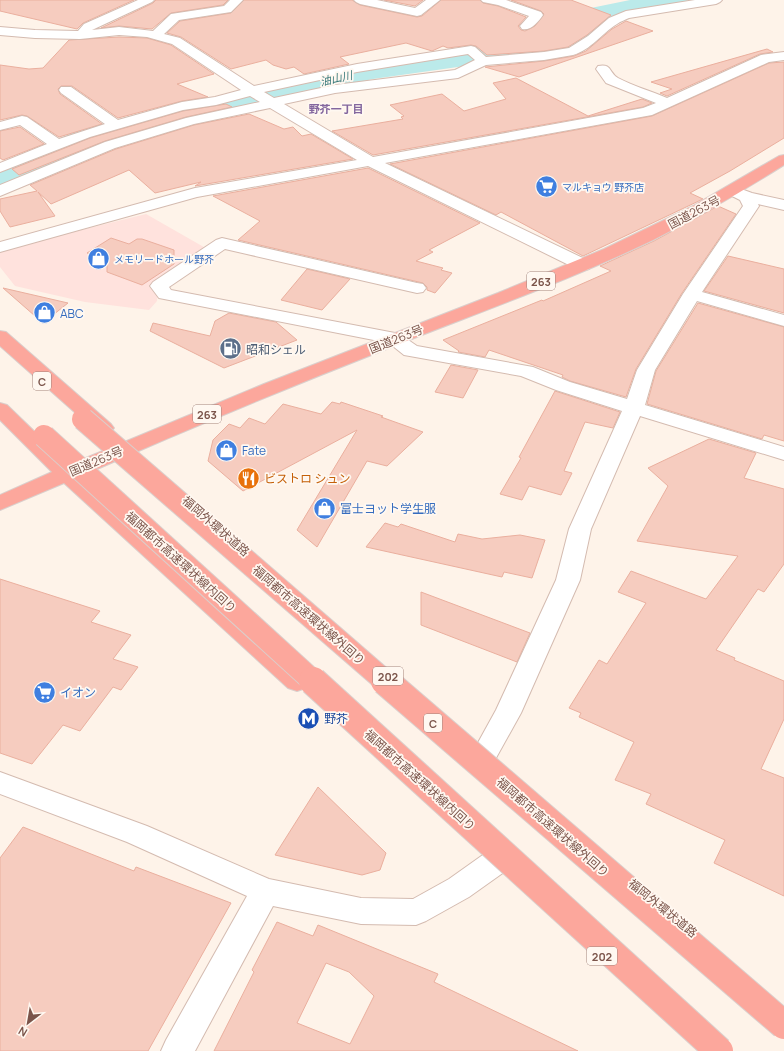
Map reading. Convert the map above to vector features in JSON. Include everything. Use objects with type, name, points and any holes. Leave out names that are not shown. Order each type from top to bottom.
[{"type":"highway","name":"国道263号","points":[[0,503],[126,448],[273,387],[584,265],[740,194],[784,159]]},
{"type":"highway","name":"福岡外環状道路","points":[[0,336],[482,759],[784,1006]]},
{"type":"highway","name":"福岡都市高速環状線外回り","points":[[0,342],[83,419],[701,955],[784,1025]]},
{"type":"highway","name":"福岡都市高速環状線内回り","points":[[0,393],[61,453],[719,1051]]},
{"type":"highway","name":"202","points":[[0,410],[66,474],[706,1051]]},
{"type":"street","points":[[80,35],[88,27],[148,0]]},
{"type":"street","points":[[156,35],[175,17],[227,9],[237,0]]},
{"type":"street","points":[[360,0],[417,12],[434,0]]},
{"type":"street","points":[[487,0],[502,1],[537,15],[526,26]]},
{"type":"street","points":[[0,190],[70,161],[144,134],[191,121],[335,89],[458,74],[483,61],[544,56],[573,51],[592,39],[613,21],[626,15],[716,0]]},
{"type":"street","points":[[0,31],[35,34],[80,35],[120,31],[148,33],[176,41],[252,91],[373,163],[584,265]]},
{"type":"street","points":[[0,168],[57,144],[115,124],[182,106],[216,101],[252,91],[357,68],[471,50],[483,61]]},
{"type":"street","points":[[0,247],[195,193],[373,163],[647,112],[766,58],[784,56]]},
{"type":"street","points":[[603,69],[611,80],[668,103]]},
{"type":"street","points":[[66,90],[115,124]]},
{"type":"street","points":[[0,126],[22,120],[57,144]]},
{"type":"street","points":[[740,194],[784,205]]},
{"type":"street","points":[[482,759],[508,713],[568,580],[580,528],[634,407],[646,370],[692,294],[751,206],[740,194]]},
{"type":"street","points":[[417,288],[222,243],[159,286],[165,294],[395,339],[411,351],[526,371],[563,386],[784,454]]},
{"type":"street","points":[[692,294],[784,322]]},
{"type":"street","points":[[0,783],[137,834],[266,891],[361,911],[416,912],[459,888],[497,861]]},
{"type":"street","points":[[177,1051],[266,891]]},
{"type":"shaded area","name":"メモリードホール野芥","points":[[146,214],[209,250],[159,283],[157,301],[149,310],[85,302],[15,286],[0,267],[0,250]]},
{"type":"building","points":[[0,0],[134,0],[83,23],[77,29],[0,11]]},
{"type":"building","points":[[156,0],[228,0],[223,5],[171,13],[152,29],[119,26],[101,28],[153,3]]},
{"type":"building","points":[[244,0],[352,0],[360,5],[417,17],[422,16],[441,0],[480,0],[483,3],[498,6],[526,17],[518,26],[521,30],[525,31],[535,26],[544,14],[541,11],[511,0],[571,0],[611,15],[587,35],[568,47],[544,51],[487,55],[476,46],[471,45],[448,48],[443,46],[432,51],[406,43],[340,57],[349,64],[304,74],[294,67],[286,69],[273,65],[266,60],[231,69],[181,37],[167,33],[180,21],[231,13]]},
{"type":"building","points":[[384,0],[423,0],[415,6]]},
{"type":"building","points":[[626,21],[653,31],[519,77],[485,67],[544,61],[574,56],[586,51],[612,29]]},
{"type":"building","points":[[119,37],[147,38],[171,45],[214,74],[177,84],[208,97],[182,101],[118,118],[72,86],[61,86],[58,89],[60,94],[102,124],[59,137],[27,116],[22,115],[0,120],[0,65],[29,69],[43,68],[69,40]]},
{"type":"building","points":[[767,49],[773,52],[760,54],[667,96],[660,93],[672,89],[651,82]]},
{"type":"building","points":[[784,62],[784,138],[730,171],[690,193],[703,199],[583,256],[501,212],[496,215],[390,164],[652,116],[769,63]]},
{"type":"building","points":[[516,78],[588,116],[642,99],[652,103],[643,107],[373,155],[332,131],[403,119],[401,117],[404,116],[390,105],[442,94],[464,111],[506,99],[493,83]]},
{"type":"building","points":[[226,104],[232,107],[186,117],[105,141],[19,175],[12,169],[90,138],[183,111]]},
{"type":"building","points":[[249,114],[284,129],[293,127],[302,136],[311,134],[353,159],[195,186],[201,182],[155,193],[129,170],[51,204],[38,192],[55,216],[10,227],[0,211],[0,199],[37,191],[30,185],[116,149],[194,125]]},
{"type":"building","points":[[20,127],[44,144],[3,160],[0,158],[0,131]]},
{"type":"building","points":[[368,168],[480,223],[429,250],[433,252],[416,261],[443,268],[441,270],[452,273],[435,293],[427,290],[427,287],[423,283],[238,240],[260,221],[213,196]]},
{"type":"building","points":[[718,206],[736,214],[682,293],[636,369],[626,397],[570,381],[562,377],[563,375],[489,350],[485,357],[458,352],[459,351],[443,340],[542,300],[543,301],[611,271],[600,266],[654,241]]},
{"type":"building","points":[[111,238],[129,244],[137,239],[142,239],[174,250],[174,264],[142,285],[107,272],[107,260],[87,253]]},
{"type":"building","points":[[728,256],[784,269],[784,313],[704,291]]},
{"type":"building","points":[[307,269],[350,279],[322,310],[281,300]]},
{"type":"building","name":"ABC","points":[[3,288],[68,303],[43,323]]},
{"type":"building","points":[[698,303],[784,327],[784,441],[764,435],[762,439],[647,404],[656,371]]},
{"type":"building","points":[[229,313],[276,322],[297,340],[224,368],[150,331],[153,323],[210,336],[215,321]]},
{"type":"building","points":[[451,365],[478,370],[463,398],[435,392]]},
{"type":"building","points":[[555,391],[620,412],[613,428],[585,422],[564,471],[572,473],[561,495],[529,486],[522,500],[500,494],[521,458],[519,457]]},
{"type":"building","points":[[332,402],[340,404],[341,402],[383,416],[381,417],[423,432],[387,466],[367,461],[317,547],[297,530],[357,430],[243,491],[208,461],[213,440],[229,424],[240,428],[249,418],[265,424],[283,404],[321,414]]},
{"type":"building","points":[[709,439],[756,453],[744,478],[784,489],[784,564],[764,592],[758,589],[716,650],[735,658],[734,660],[784,681],[784,719],[761,769],[784,778],[784,896],[714,863],[725,840],[646,804],[651,794],[615,780],[634,742],[579,717],[581,713],[569,708],[599,660],[607,664],[646,603],[618,592],[631,571],[706,599],[738,556],[637,541],[668,486],[648,468]]},
{"type":"building","points":[[385,523],[398,527],[401,524],[455,542],[458,534],[482,539],[520,535],[545,540],[532,578],[504,572],[502,577],[366,547]]},
{"type":"building","name":"イオン","points":[[0,579],[100,611],[91,622],[131,635],[113,659],[138,667],[121,690],[113,687],[80,731],[63,725],[32,764],[0,753]]},
{"type":"building","points":[[421,592],[530,633],[517,662],[421,625]]},
{"type":"building","points":[[318,787],[386,853],[380,870],[362,875],[275,855]]},
{"type":"building","points":[[23,827],[134,871],[136,867],[231,903],[148,1051],[0,1051],[0,858]]},
{"type":"building","points":[[277,922],[313,936],[318,925],[438,974],[434,982],[578,1051],[214,1051],[254,972],[252,970]],"holes":[[[326,963],[349,972],[374,996],[350,1044],[297,1023]]]},
{"type":"waterway","name":"油山川","points":[[0,177],[91,137],[152,120],[208,109],[270,92],[373,70],[486,54],[537,49],[563,43],[596,15],[674,0]]},
{"type":"place","name":"マルキョウ 野芥店","points":[[546,187]]},
{"type":"place","name":"メモリードホール野芥","points":[[98,259]]},
{"type":"place","name":"ABC","points":[[44,313]]},
{"type":"place","name":"昭和シェル","points":[[230,349]]},
{"type":"place","name":"Fate","points":[[227,450]]},
{"type":"place","name":"ビストロ シュン","points":[[248,478]]},
{"type":"place","name":"富士ヨット学生服","points":[[325,508]]},
{"type":"place","name":"イオン","points":[[44,692]]},
{"type":"place","name":"野芥","points":[[309,718]]},
{"type":"district","name":"野芥一丁目","points":[[336,108]]}]
